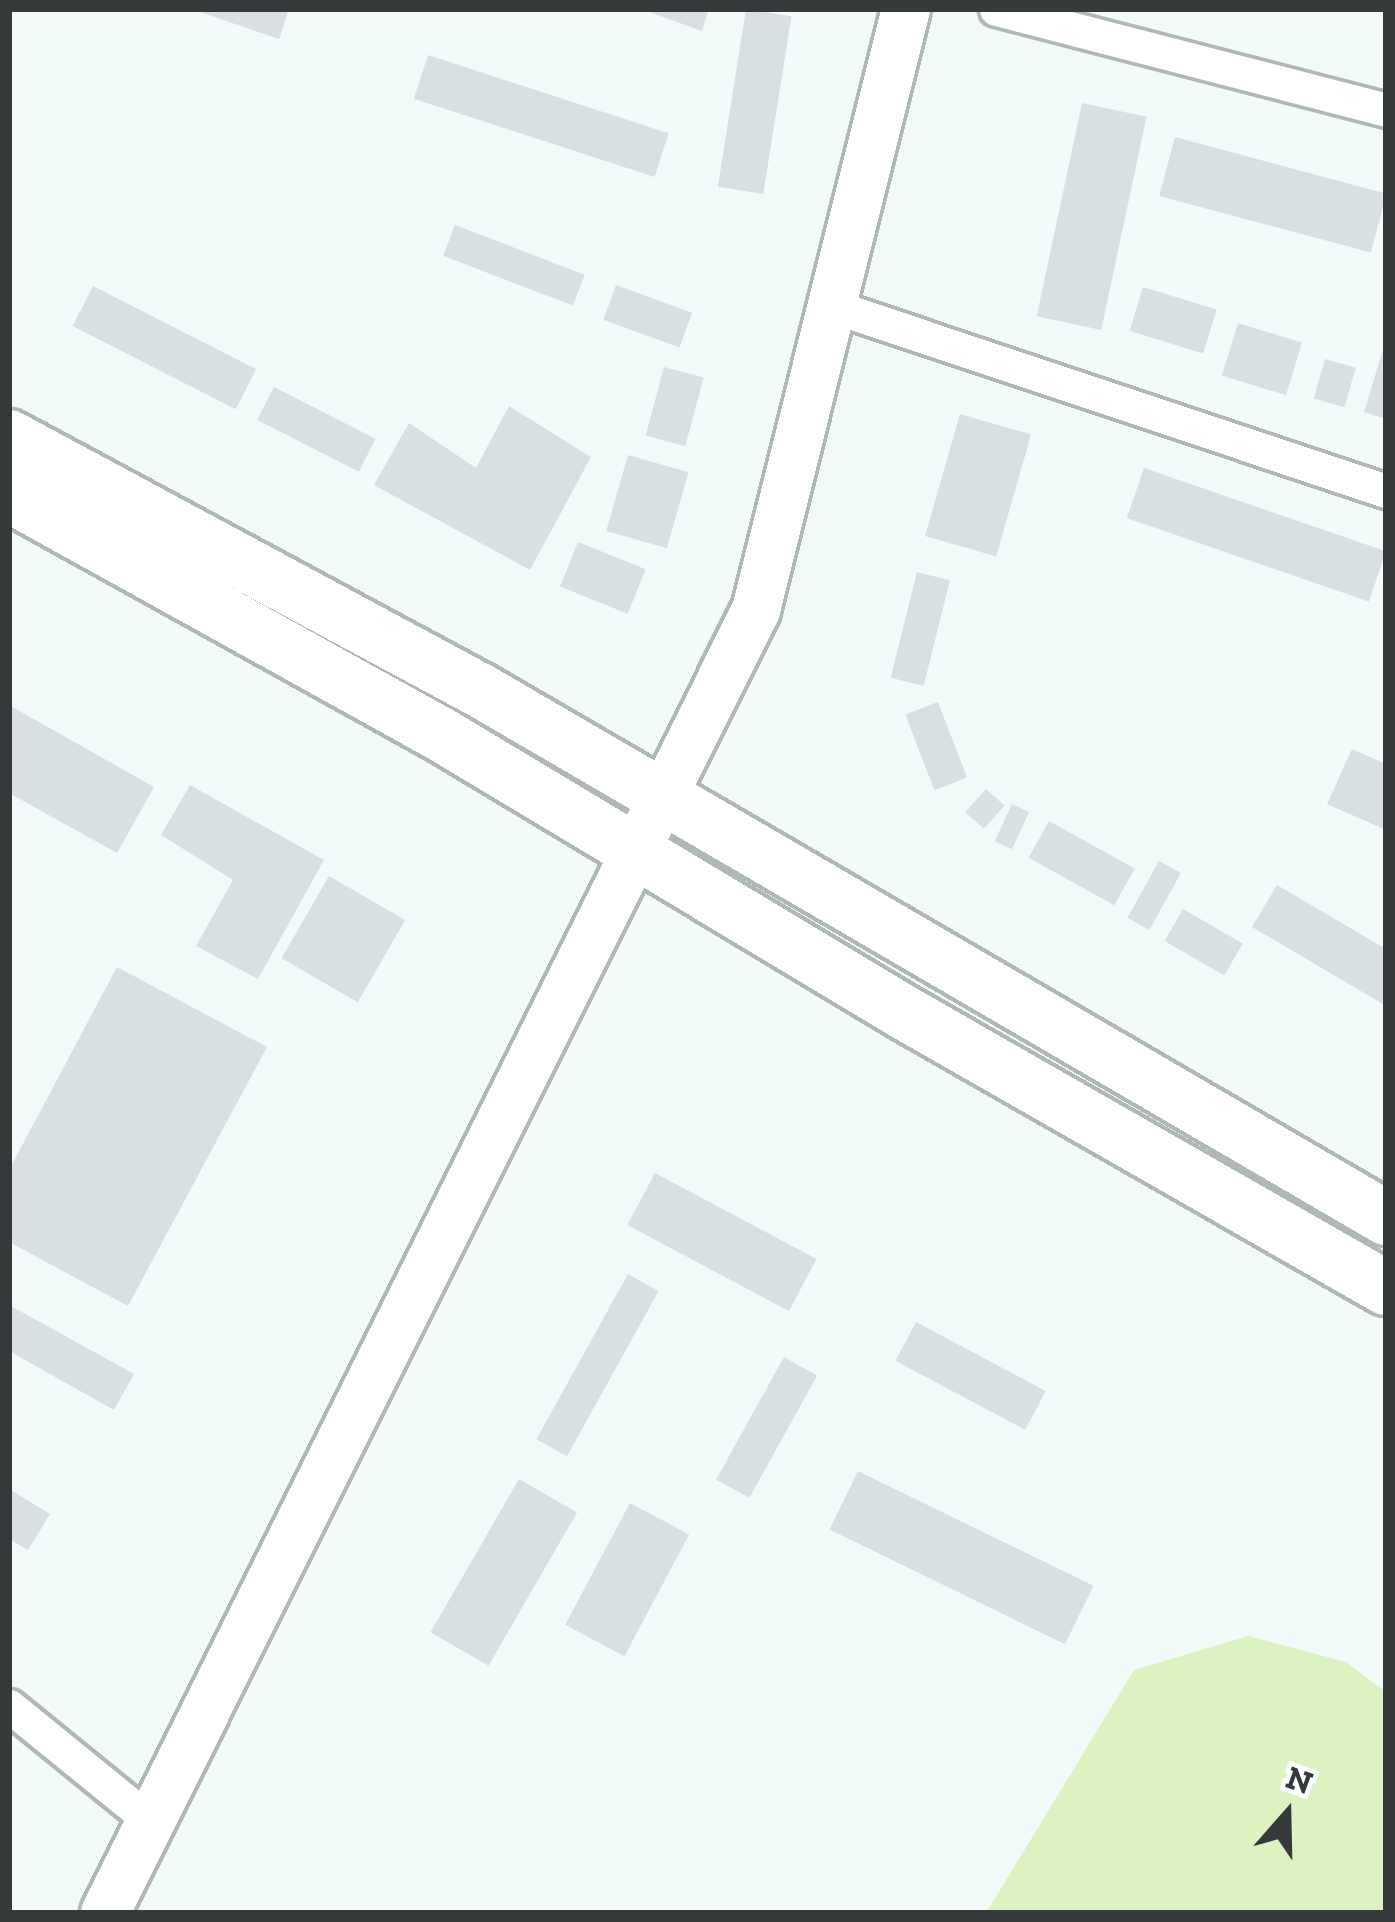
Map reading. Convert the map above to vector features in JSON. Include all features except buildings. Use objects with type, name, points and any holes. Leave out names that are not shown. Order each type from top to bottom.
[{"type":"main road","points":[[104,1913],[756,610],[906,9]]},
{"type":"main road","points":[[9,437],[483,692],[1386,1218]]},
{"type":"main road","points":[[9,495],[442,735],[905,1013],[1386,1288]]},
{"type":"street","points":[[996,9],[1386,110]]},
{"type":"street","points":[[832,306],[1386,491]]},
{"type":"street","points":[[9,1706],[153,1823]]},
{"type":"green space","points":[[1248,1636],[1346,1662],[1386,1692],[1386,1913],[986,1913],[1134,1670]]}]
